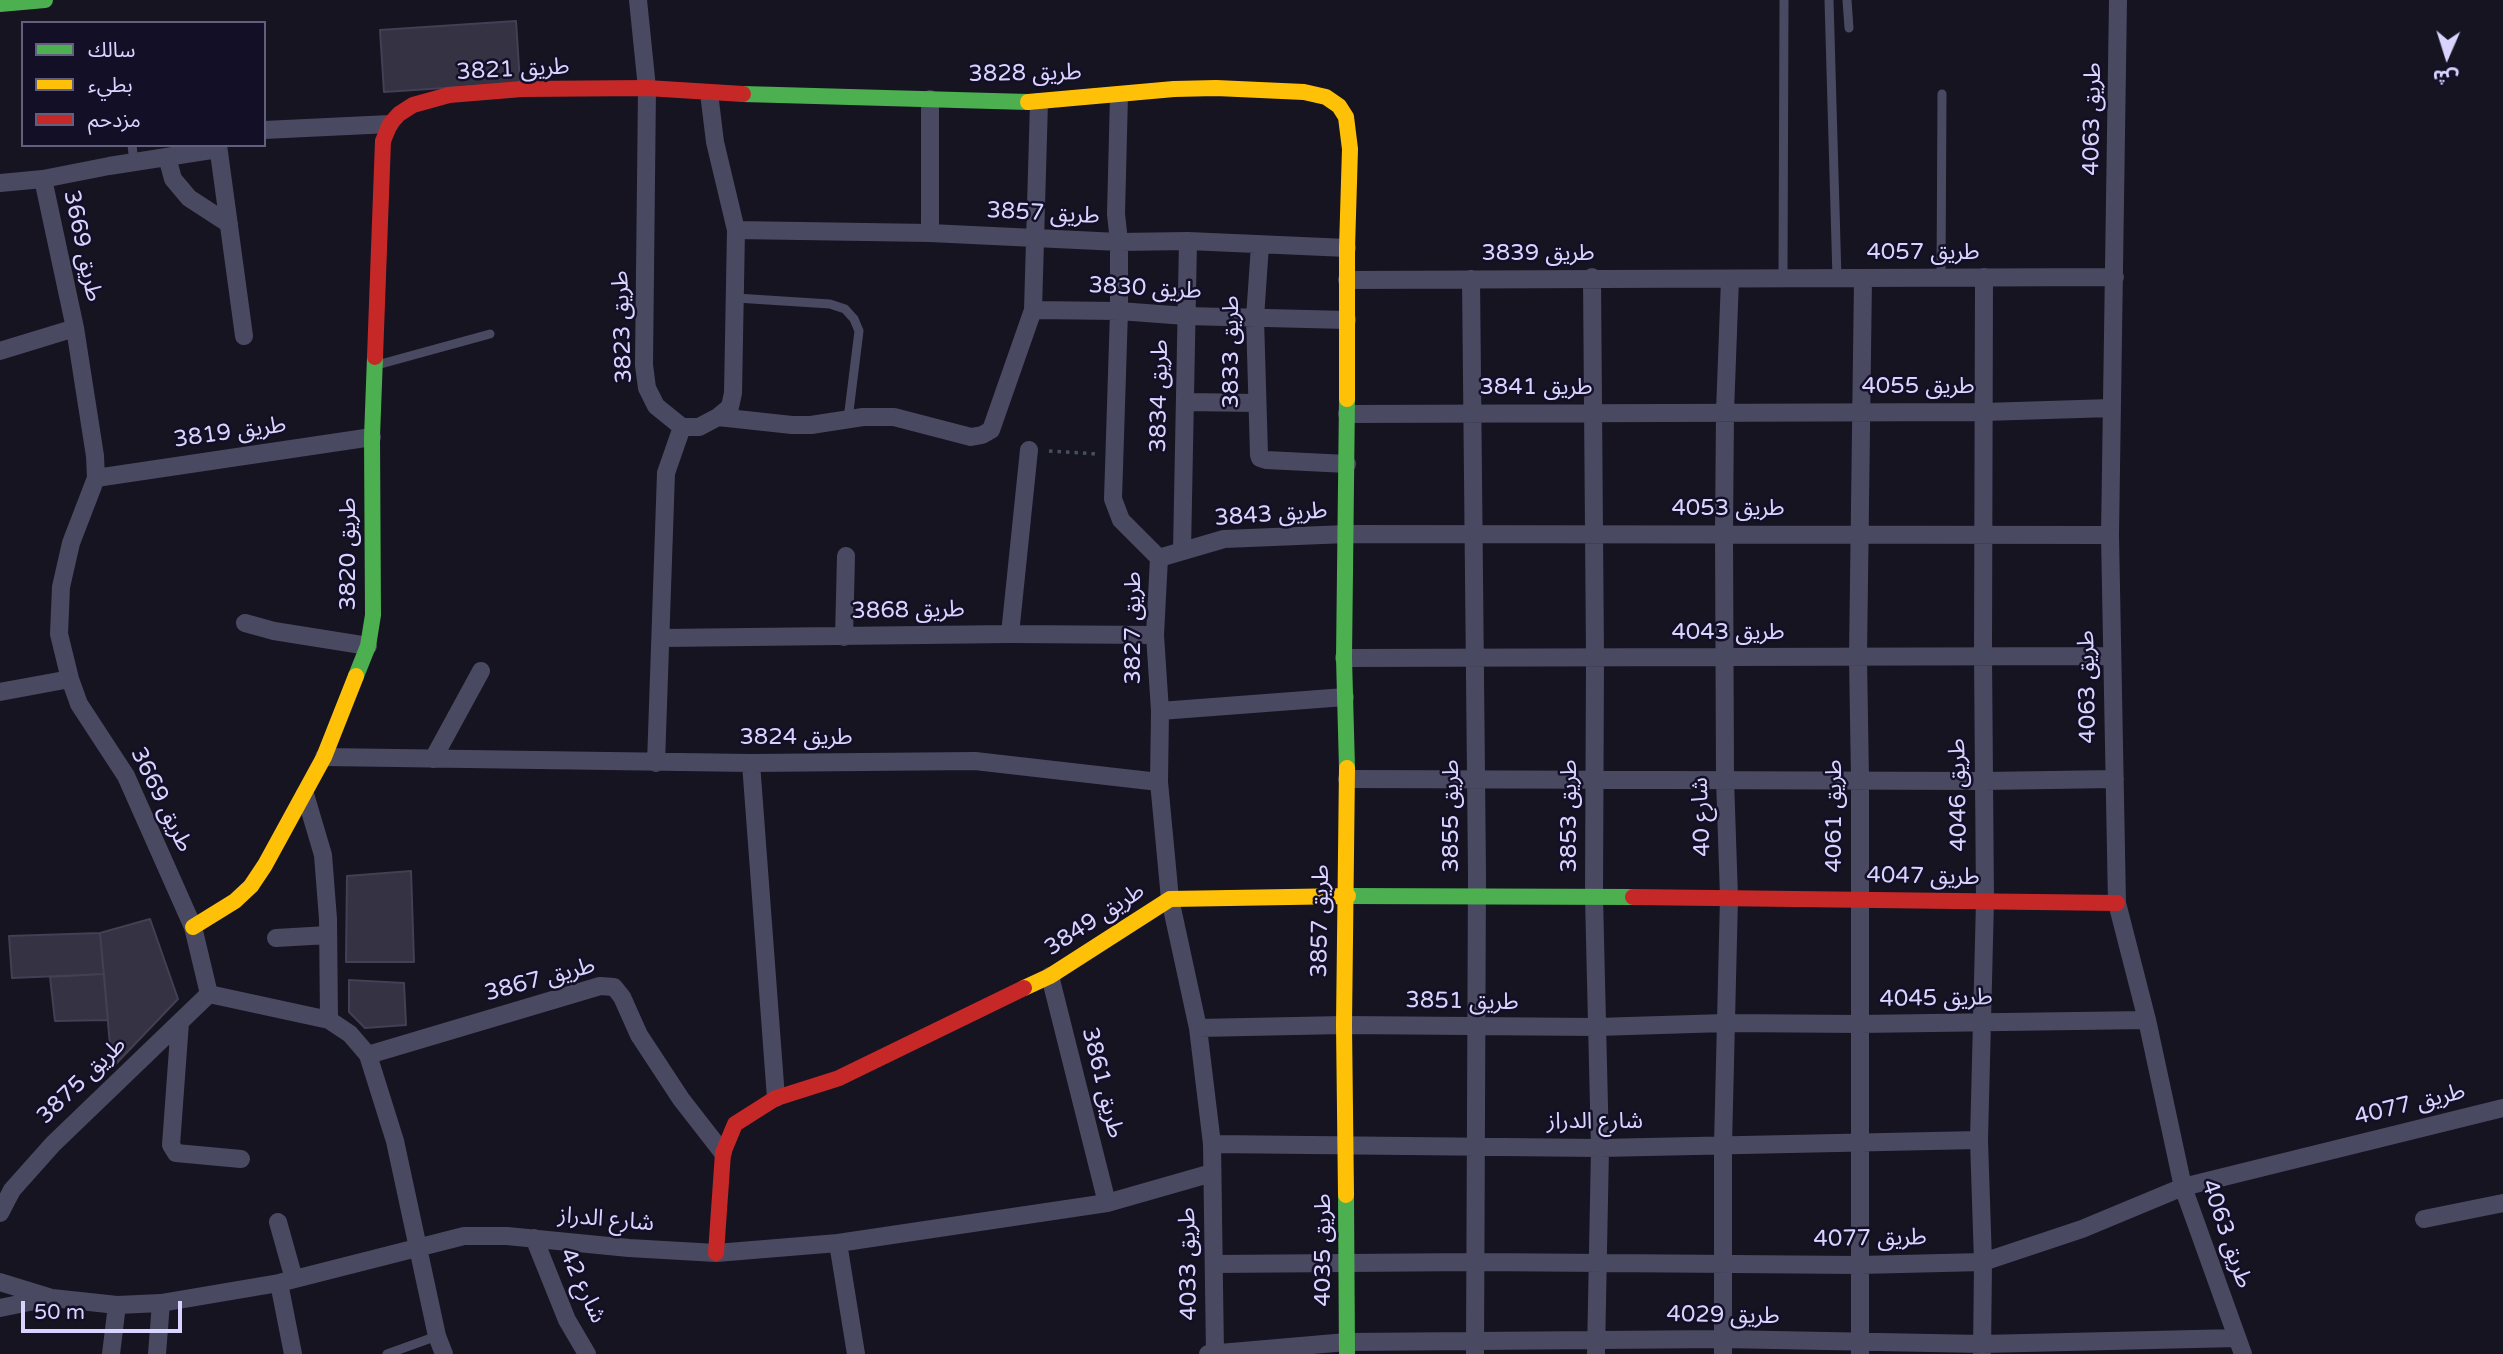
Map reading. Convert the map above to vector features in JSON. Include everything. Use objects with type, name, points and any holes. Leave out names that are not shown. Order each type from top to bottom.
[{"type":"street","points":[[0,4],[45,0]]},
{"type":"street","name":"طريق 3823","points":[[638,0],[647,88],[644,365],[647,388],[656,406],[682,427]]},
{"type":"street","name":"طريق 4063","points":[[2118,0],[2110,535],[2117,903],[2147,1020],[2183,1187],[2240,1346]]},
{"type":"street","name":"طريق 3828","points":[[647,88],[709,93],[1039,102],[1174,89],[1262,89],[1304,92],[1326,97],[1339,106]]},
{"type":"street","name":"طريق 3821","points":[[390,124],[413,105],[449,96],[522,89],[647,88]]},
{"type":"street","points":[[656,762],[666,473],[682,427],[699,427],[718,417],[730,407],[733,393],[736,230],[715,142],[709,93]]},
{"type":"street","name":"طريق 3827","points":[[1119,95],[1116,214],[1119,242],[1119,311],[1113,499],[1121,520],[1159,558],[1155,635],[1160,711],[1159,782],[1170,899],[1198,1028],[1212,1144],[1212,1174]]},
{"type":"street","points":[[930,99],[930,233]]},
{"type":"street","points":[[718,417],[811,425],[879,416],[902,418],[971,437],[991,430],[1033,310],[1039,102]]},
{"type":"street","name":"طريق 3857","points":[[1339,106],[1346,117],[1350,142],[1344,658],[1347,779],[1344,1025],[1346,1146]]},
{"type":"street","points":[[266,130],[390,124]]},
{"type":"street","name":"طريق 3820","points":[[193,926],[235,901],[251,886],[324,757],[368,646],[373,615],[372,437],[381,164],[383,142],[390,124]]},
{"type":"street","points":[[0,183],[43,179],[133,154],[167,157],[218,147],[244,336]]},
{"type":"street","points":[[167,157],[173,178],[189,198],[229,224]]},
{"type":"street","name":"طريق 3669","points":[[43,179],[75,328],[96,478],[71,543],[61,587],[59,634],[69,680],[79,704],[126,776],[193,926],[209,994]]},
{"type":"street","name":"طريق 3857","points":[[736,230],[930,233],[1119,242],[1188,241],[1347,247]]},
{"type":"street","name":"طريق 3834","points":[[1182,551],[1188,241]]},
{"type":"street","name":"طريق 3833","points":[[1260,245],[1255,318],[1260,458],[1347,464]]},
{"type":"street","name":"طريق 3839","points":[[1347,280],[1592,277],[1730,279]]},
{"type":"street","name":"طريق 3853","points":[[1592,277],[1594,897],[1600,1148],[1596,1347]]},
{"type":"street","name":"طريق 4046","points":[[1982,1349],[1983,1262],[1979,1140],[1985,901],[1984,277]]},
{"type":"street","name":"طريق 4057","points":[[1730,279],[2115,277]]},
{"type":"street","name":"طريق 4061","points":[[1860,1349],[1858,535],[1863,278]]},
{"type":"street","name":"طريق 3855","points":[[1471,279],[1477,897],[1475,1348]]},
{"type":"street","name":"شارع 40","points":[[1723,1347],[1723,1145],[1728,897],[1724,533],[1730,279]]},
{"type":"street","name":"طريق 3830","points":[[1033,310],[1347,320]]},
{"type":"street","points":[[0,351],[75,328]]},
{"type":"street","points":[[1185,402],[1256,403]]},
{"type":"street","name":"طريق 4055","points":[[1725,412],[1984,412],[2111,408]]},
{"type":"street","name":"طريق 3841","points":[[1347,414],[1725,412]]},
{"type":"street","name":"طريق 3819","points":[[96,478],[372,437]]},
{"type":"street","points":[[1010,634],[1029,450]]},
{"type":"street","name":"طريق 3843","points":[[1159,558],[1224,539],[1347,534]]},
{"type":"street","name":"طريق 4053","points":[[1347,534],[2110,535]]},
{"type":"street","points":[[844,637],[846,556]]},
{"type":"street","points":[[245,623],[274,631],[368,646]]},
{"type":"street","name":"طريق 3868","points":[[662,638],[1155,635]]},
{"type":"street","name":"طريق 4043","points":[[1344,658],[2112,656]]},
{"type":"street","points":[[433,759],[481,671]]},
{"type":"street","points":[[0,692],[69,680]]},
{"type":"street","points":[[1160,711],[1345,697]]},
{"type":"street","name":"طريق 3824","points":[[324,757],[751,763],[975,761],[1159,782]]},
{"type":"street","points":[[751,763],[776,1098]]},
{"type":"street","points":[[1347,779],[2115,779]]},
{"type":"street","points":[[305,794],[323,855],[329,1020]]},
{"type":"street","name":"طريق 3849","points":[[716,1253],[723,1153],[735,1124],[776,1098],[839,1078],[1050,976],[1170,899],[1346,896],[1728,897]]},
{"type":"street","name":"طريق 4047","points":[[1728,897],[2117,903]]},
{"type":"street","points":[[276,938],[328,935]]},
{"type":"street","name":"طريق 3861","points":[[1050,976],[1107,1203]]},
{"type":"street","name":"طريق 3867","points":[[368,1055],[600,986],[614,987],[622,997],[639,1035],[723,1153]]},
{"type":"street","points":[[209,994],[329,1020],[350,1034],[368,1055],[395,1141],[437,1336],[444,1354]]},
{"type":"street","name":"طريق 3875","points":[[0,1213],[12,1190],[53,1144],[209,994]]},
{"type":"street","name":"طريق 4045","points":[[1726,1023],[2147,1020]]},
{"type":"street","points":[[180,1022],[171,1145],[176,1153],[241,1159]]},
{"type":"street","name":"طريق 3851","points":[[1198,1028],[1344,1025],[1597,1027],[1726,1023]]},
{"type":"street","name":"طريق 4077","points":[[1214,1264],[1477,1262],[1860,1265],[1983,1262],[2082,1229],[2183,1187],[2503,1108]]},
{"type":"street","name":"شارع الدراز","points":[[1212,1144],[1600,1148],[1979,1140]]},
{"type":"street","name":"طريق 4035","points":[[1346,1146],[1347,1348]]},
{"type":"street","name":"شارع الدراز","points":[[0,1282],[52,1298],[117,1306],[161,1303],[286,1281],[464,1236],[534,1238],[629,1248],[716,1253],[838,1243],[1107,1203],[1212,1174]]},
{"type":"street","name":"طريق 4033","points":[[1212,1174],[1212,1354]]},
{"type":"street","points":[[2424,1219],[2503,1203]]},
{"type":"street","points":[[278,1222],[293,1354]]},
{"type":"street","name":"شارع 42","points":[[534,1238],[567,1320],[587,1354]]},
{"type":"street","points":[[838,1243],[856,1354]]},
{"type":"street","points":[[0,1308],[52,1298]]},
{"type":"street","points":[[157,1354],[161,1303]]},
{"type":"street","points":[[111,1354],[117,1306]]},
{"type":"street","name":"طريق 4029","points":[[1212,1354],[1347,1348],[1982,1349],[2240,1346]]},
{"type":"lane","points":[[1783,278],[1784,0]]},
{"type":"lane","points":[[1829,0],[1837,278]]},
{"type":"lane","points":[[1847,0],[1849,28]]},
{"type":"lane","points":[[1941,278],[1942,94]]},
{"type":"lane","points":[[736,298],[830,304],[845,309],[854,319],[859,331],[848,419]]},
{"type":"lane","points":[[374,366],[491,334]]},
{"type":"lane","points":[[387,1354],[437,1336]]},
{"type":"building","points":[[516,21],[520,83],[384,92],[380,30]]},
{"type":"building","points":[[411,871],[414,962],[346,962],[347,876]]},
{"type":"building","points":[[150,919],[178,999],[112,1068],[100,933]]},
{"type":"building","points":[[100,933],[104,974],[12,978],[9,936]]},
{"type":"building","points":[[104,974],[108,1020],[55,1021],[50,977]]},
{"type":"building","points":[[349,980],[404,983],[406,1025],[365,1028],[349,1012]]},
{"type":"traffic: fast","points":[[0,4],[45,0]]},
{"type":"traffic: fast","points":[[743,94],[1028,102]]},
{"type":"traffic: fast","points":[[356,676],[368,646],[373,615],[372,437],[375,357]]},
{"type":"traffic: fast","points":[[1347,399],[1344,658],[1347,768]]},
{"type":"traffic: fast","points":[[1348,896],[1633,897]]},
{"type":"traffic: fast","points":[[1346,1195],[1347,1354]]},
{"type":"traffic: slow","points":[[1028,102],[1174,89],[1216,88],[1304,92],[1326,97],[1339,106],[1346,117],[1350,149],[1347,399]]},
{"type":"traffic: slow","points":[[193,927],[235,901],[251,886],[265,865],[324,757],[356,676]]},
{"type":"traffic: slow","points":[[1346,1195],[1344,1025],[1347,768]]},
{"type":"traffic: slow","points":[[1024,988],[1050,976],[1170,899],[1348,896]]},
{"type":"traffic: jam","points":[[375,357],[383,141],[390,124],[399,114],[413,105],[449,95],[522,89],[647,88],[743,94]]},
{"type":"traffic: jam","points":[[1633,897],[2117,903]]},
{"type":"traffic: jam","points":[[716,1253],[723,1153],[735,1124],[776,1098],[839,1078],[1024,988]]}]
